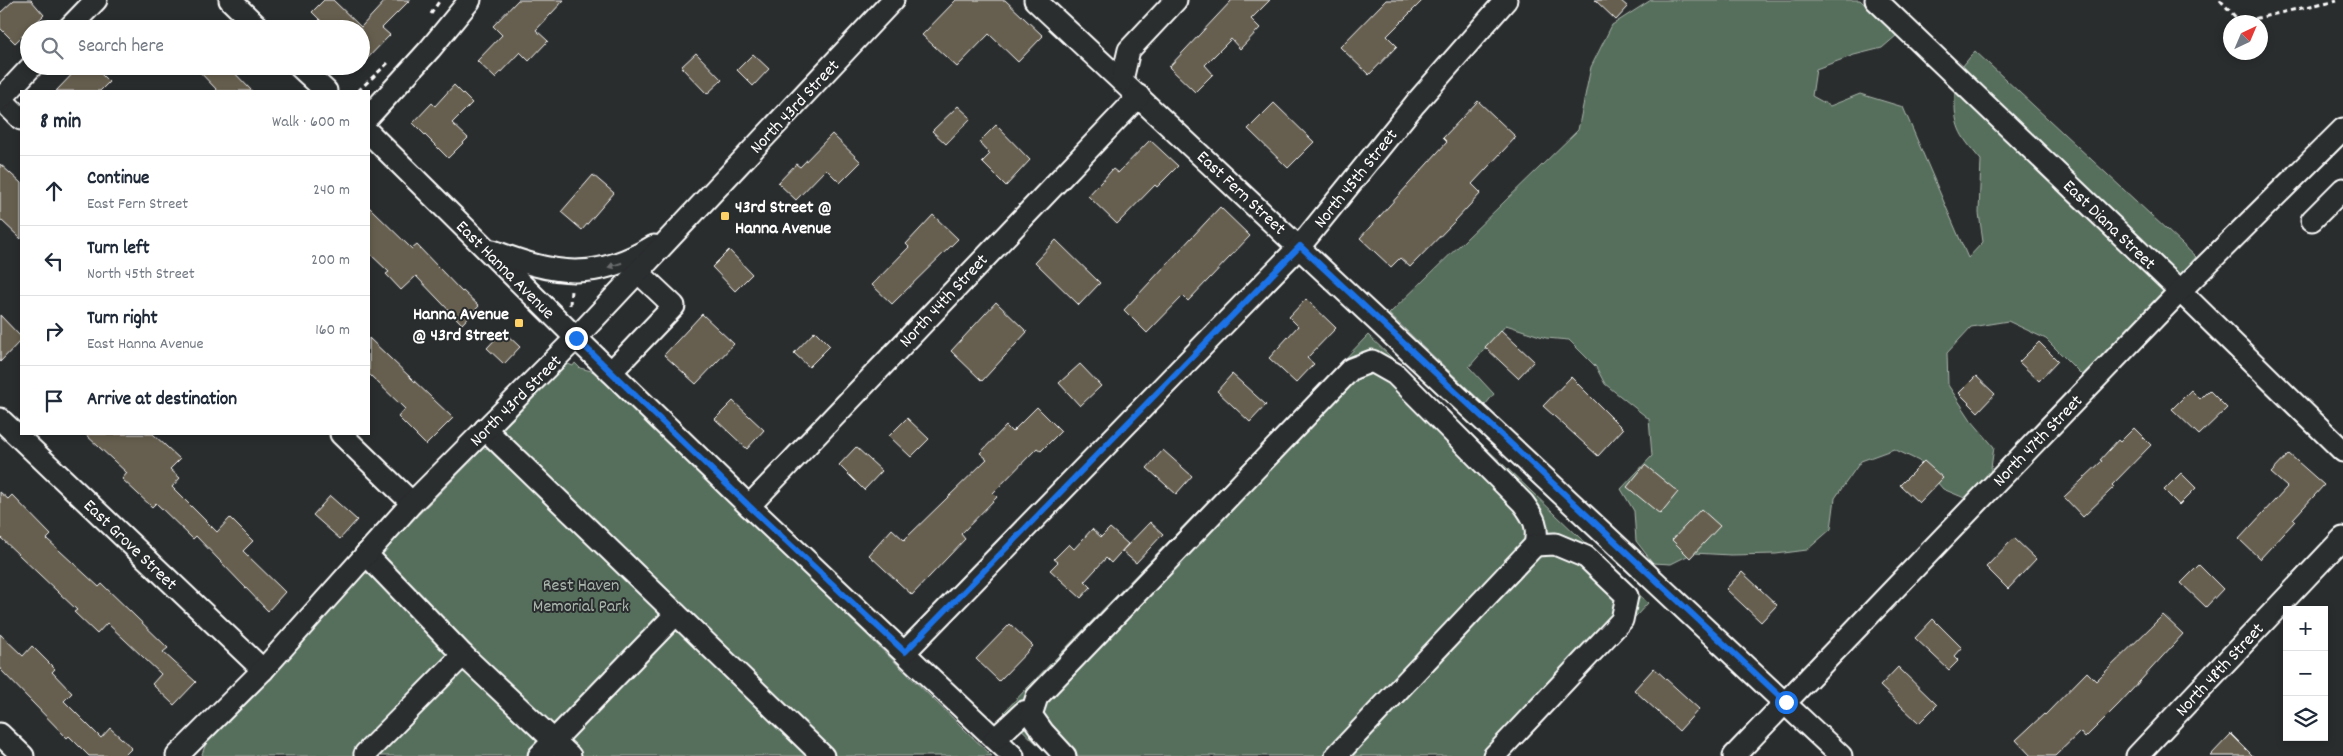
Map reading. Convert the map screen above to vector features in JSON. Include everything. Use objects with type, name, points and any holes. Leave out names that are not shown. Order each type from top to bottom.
[{"type":"street","points":[[77,20],[96,0]]},
{"type":"street","points":[[230,0],[251,20]]},
{"type":"street","points":[[370,115],[430,50],[470,0]]},
{"type":"street","name":"North 43rd Street","points":[[180,755],[263,670],[412,503],[576,338],[893,0]]},
{"type":"street","name":"East Fern Street","points":[[1036,0],[1786,702],[1841,756]]},
{"type":"street","points":[[1122,80],[1129,50],[1176,0]]},
{"type":"street","name":"North 45th Street","points":[[905,652],[1300,246],[1414,104],[1506,0]]},
{"type":"street","name":"East Diana Street","points":[[1876,0],[2343,450]]},
{"type":"street","points":[[20,118],[0,99],[23,75]]},
{"type":"street","points":[[309,75],[325,90]]},
{"type":"street","name":"North 44th Street","points":[[749,506],[1139,96]]},
{"type":"street","name":"North 47th Street","points":[[1734,756],[2180,291],[2343,129]]},
{"type":"street","name":"East Hanna Avenue","points":[[370,133],[484,248],[749,506],[1013,756]]},
{"type":"street","points":[[2312,220],[2343,189]]},
{"type":"street","points":[[484,248],[526,264],[564,271],[595,271],[633,258],[674,234]]},
{"type":"street","points":[[611,372],[674,306],[638,272]]},
{"type":"street","points":[[1031,715],[1037,697],[1351,369],[1372,361],[1395,374],[1523,503],[1535,520],[1538,532],[1535,545],[1336,756]]},
{"type":"street","name":"East Grove Street","points":[[0,419],[263,670]]},
{"type":"street","points":[[485,429],[823,756]]},
{"type":"street","points":[[342,435],[412,503]]},
{"type":"street","name":"North 48th Street","points":[[2137,756],[2343,538]]},
{"type":"street","points":[[1494,756],[1622,620],[1627,596],[1586,557],[1555,544],[1535,545]]},
{"type":"street","points":[[366,554],[463,655],[570,756]]},
{"type":"street","points":[[539,756],[676,614]]},
{"type":"street","points":[[366,756],[370,749],[463,655]]},
{"type":"street","points":[[995,739],[1024,712],[1031,715],[1042,732],[1066,756]]},
{"type":"street","points":[[0,734],[23,756]]},
{"type":"path","points":[[430,15],[440,0]]},
{"type":"path","points":[[2220,0],[2240,22],[2337,0]]},
{"type":"path","points":[[359,90],[395,56]]},
{"type":"green space","points":[[1651,0],[1860,0],[1897,35],[1882,48],[1854,55],[1816,69],[1812,96],[1830,106],[1860,94],[1903,107],[1968,258],[1983,242],[1979,213],[1981,160],[1962,136],[1959,129],[1955,113],[1955,91],[2165,292],[2084,377],[2046,339],[2008,321],[1971,327],[1947,353],[1948,385],[1971,420],[1994,447],[1990,475],[1967,499],[1943,489],[1919,461],[1894,449],[1861,461],[1835,498],[1831,529],[1807,550],[1776,554],[1731,555],[1693,553],[1671,564],[1653,563],[1636,541],[1634,511],[1621,489],[1652,456],[1649,419],[1605,384],[1596,367],[1569,340],[1546,338],[1506,325],[1469,367],[1494,394],[1485,405],[1389,314],[1578,130],[1591,67],[1612,25]]},
{"type":"green space","points":[[1975,51],[2196,257],[2180,275],[1962,67]]},
{"type":"green space","points":[[1368,335],[1648,603],[1507,756],[1049,756],[1004,712]]},
{"type":"green space","name":"Rest Haven Memorial Park","points":[[575,363],[580,368],[595,372],[992,756],[203,756],[208,738],[363,572],[374,576],[380,554],[484,448],[494,449],[501,431],[558,370],[568,364],[573,366]]},
{"type":"building","points":[[14,0],[31,0],[44,15],[39,20],[20,20],[20,38],[15,43],[0,28],[0,13]]},
{"type":"building","points":[[324,0],[333,0],[354,20],[320,20],[312,12]]},
{"type":"building","points":[[386,0],[410,0],[382,28],[390,35],[370,56],[370,20],[367,20]]},
{"type":"building","points":[[518,0],[564,0],[536,30],[548,41],[529,61],[520,52],[495,78],[477,61],[502,35],[493,26]]},
{"type":"building","points":[[956,0],[1005,0],[1043,36],[1018,62],[989,34],[957,67],[922,35]]},
{"type":"building","points":[[1232,0],[1270,0],[1251,19],[1260,28],[1240,49],[1231,39],[1205,65],[1213,74],[1195,92],[1169,67]]},
{"type":"building","points":[[1386,0],[1423,0],[1387,36],[1397,46],[1369,75],[1340,47]]},
{"type":"building","points":[[1595,0],[1620,0],[1628,7],[1616,20]]},
{"type":"building","points":[[696,53],[722,80],[707,94],[681,67]]},
{"type":"building","points":[[753,54],[769,69],[753,86],[737,70]]},
{"type":"building","points":[[71,75],[102,75],[109,82],[101,90],[57,90]]},
{"type":"building","points":[[203,75],[237,75],[251,90],[217,90]]},
{"type":"building","points":[[454,85],[472,103],[452,123],[468,138],[448,158],[413,123],[432,103],[435,106]]},
{"type":"building","points":[[1478,101],[1516,137],[1472,184],[1481,193],[1455,221],[1410,267],[1400,258],[1391,267],[1360,238],[1447,142],[1443,138]]},
{"type":"building","points":[[1274,103],[1314,142],[1288,168],[1248,129]]},
{"type":"building","points":[[958,106],[971,118],[946,144],[932,131]]},
{"type":"building","points":[[996,125],[1030,160],[1006,186],[982,162],[990,154],[979,142]]},
{"type":"building","points":[[832,134],[861,162],[840,183],[826,169],[796,200],[778,183],[796,164],[800,167]]},
{"type":"building","points":[[1150,140],[1178,166],[1157,187],[1155,185],[1117,224],[1088,196],[1113,169],[1118,173]]},
{"type":"building","points":[[0,164],[20,182],[20,238],[0,219]]},
{"type":"building","points":[[593,175],[614,193],[582,230],[561,212]]},
{"type":"building","points":[[1220,207],[1250,236],[1188,301],[1183,296],[1147,333],[1124,310]]},
{"type":"building","points":[[370,208],[412,249],[417,245],[462,292],[479,306],[462,324],[416,276],[401,290],[386,274],[389,272],[370,254]]},
{"type":"building","points":[[933,215],[958,239],[892,304],[872,285],[909,247],[906,244]]},
{"type":"building","points":[[1056,240],[1100,283],[1079,305],[1035,262]]},
{"type":"building","points":[[729,250],[752,274],[735,291],[712,267]]},
{"type":"building","points":[[1306,299],[1336,328],[1307,358],[1314,364],[1296,383],[1269,358],[1298,326],[1289,317]]},
{"type":"building","points":[[996,302],[1027,332],[982,381],[951,351]]},
{"type":"building","points":[[702,314],[734,344],[696,384],[664,355]]},
{"type":"building","points":[[0,315],[20,336],[20,341],[0,362]]},
{"type":"building","points":[[1501,330],[1534,361],[1518,378],[1485,347]]},
{"type":"building","points":[[503,331],[520,347],[504,364],[487,348]]},
{"type":"building","points":[[815,331],[830,346],[809,367],[794,353]]},
{"type":"building","points":[[370,339],[453,418],[426,445],[398,417],[405,409],[370,375]]},
{"type":"building","points":[[2039,342],[2058,361],[2039,381],[2019,362]]},
{"type":"building","points":[[1080,364],[1101,386],[1080,406],[1059,383]]},
{"type":"building","points":[[1232,374],[1266,405],[1250,422],[1217,391]]},
{"type":"building","points":[[1976,376],[1995,394],[1978,412],[1959,393]]},
{"type":"building","points":[[1571,377],[1623,429],[1598,456],[1543,406]]},
{"type":"building","points":[[2191,390],[2200,399],[2209,390],[2227,408],[2199,435],[2172,409]]},
{"type":"building","points":[[733,401],[764,430],[747,449],[715,419]]},
{"type":"building","points":[[1037,407],[1061,431],[1041,451],[1037,448],[993,493],[997,497],[961,534],[965,539],[912,595],[869,555],[892,529],[904,540],[987,459],[980,453],[1006,426],[1012,432]]},
{"type":"building","points":[[907,418],[929,439],[911,457],[889,436]]},
{"type":"building","points":[[2134,428],[2151,445],[2112,485],[2114,487],[2083,517],[2064,497],[2102,461],[2100,460],[2118,440],[2120,442]]},
{"type":"building","points":[[86,435],[154,435],[180,459],[170,469],[180,478],[172,487],[217,532],[230,518],[253,541],[243,551],[285,592],[268,611],[196,536],[193,539],[156,503],[152,507],[122,479],[127,473]]},
{"type":"building","points":[[856,447],[882,471],[864,490],[839,465]]},
{"type":"building","points":[[1163,450],[1192,476],[1176,494],[1147,468]]},
{"type":"building","points":[[2289,454],[2324,485],[2293,519],[2295,521],[2260,559],[2239,539],[2287,487],[2271,473]]},
{"type":"building","points":[[1924,461],[1943,478],[1919,503],[1900,485]]},
{"type":"building","points":[[1645,465],[1678,492],[1660,514],[1627,487]]},
{"type":"building","points":[[2181,473],[2196,488],[2179,505],[2164,490]]},
{"type":"building","points":[[0,492],[8,499],[12,495],[51,535],[47,539],[99,587],[102,584],[168,648],[163,652],[196,682],[174,705],[152,684],[161,674],[107,623],[97,634],[74,612],[77,610],[0,537]]},
{"type":"building","points":[[330,496],[357,520],[340,539],[313,515]]},
{"type":"building","points":[[1701,509],[1720,526],[1690,558],[1672,540]]},
{"type":"building","points":[[1150,522],[1163,534],[1136,563],[1122,551]]},
{"type":"building","points":[[1110,528],[1128,544],[1111,563],[1106,558],[1085,581],[1091,587],[1081,598],[1050,570],[1058,562],[1054,559],[1069,544],[1074,549],[1092,529],[1101,537]]},
{"type":"building","points":[[2014,538],[2036,559],[2008,589],[1986,567]]},
{"type":"building","points":[[2199,565],[2223,589],[2206,607],[2181,583]]},
{"type":"building","points":[[1742,572],[1777,605],[1761,622],[1726,589]]},
{"type":"building","points":[[2163,615],[2183,634],[2119,704],[2085,738],[2080,732],[2055,756],[2031,756],[2016,740],[2045,715],[2087,672],[2096,681]]},
{"type":"building","points":[[1933,619],[1962,648],[1955,656],[1959,660],[1949,670],[1915,638]]},
{"type":"building","points":[[1010,624],[1033,646],[999,681],[976,659]]},
{"type":"building","points":[[0,634],[23,656],[32,646],[55,669],[52,672],[72,693],[64,701],[101,738],[110,728],[132,748],[124,756],[89,756],[69,736],[67,738],[0,669]]},
{"type":"building","points":[[1898,667],[1937,705],[1919,723],[1880,686]]},
{"type":"building","points":[[1654,668],[1699,709],[1679,731],[1634,690]]},
{"type":"building","points":[[2231,734],[2253,756],[2210,756]]},
{"type":"place","name":"43rd Street @ Hanna Avenue","points":[[725,216]]},
{"type":"place","name":"Hanna Avenue @ 43rd Street","points":[[519,323]]},
{"type":"route","points":[[576,338],[749,506],[905,652],[1300,246],[1786,702]]}]
